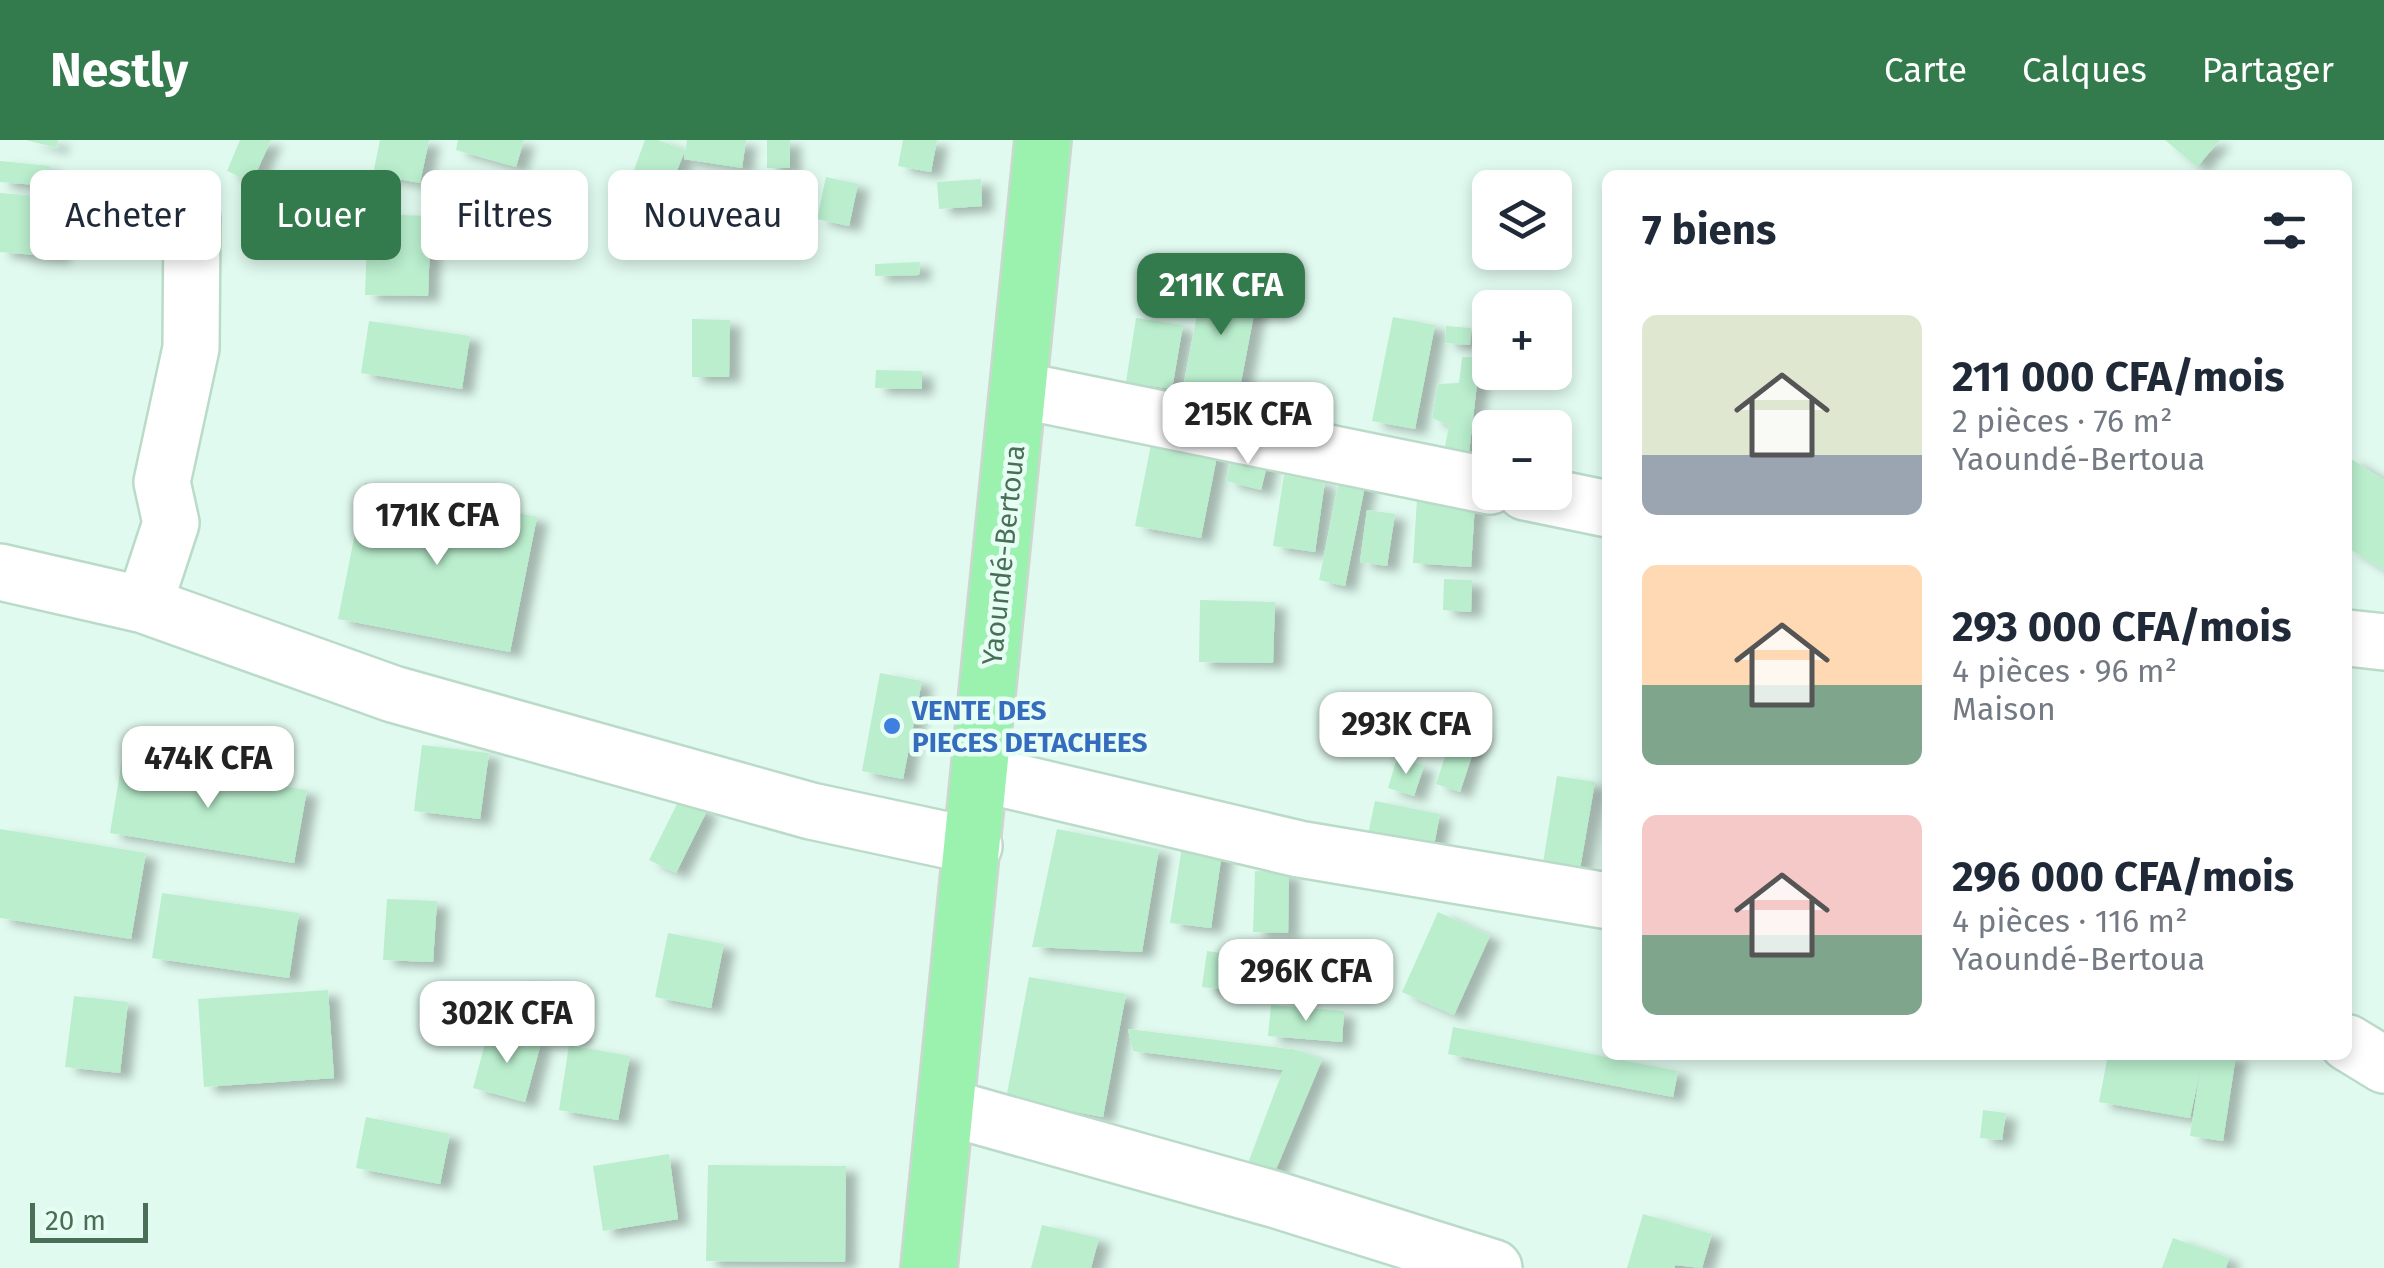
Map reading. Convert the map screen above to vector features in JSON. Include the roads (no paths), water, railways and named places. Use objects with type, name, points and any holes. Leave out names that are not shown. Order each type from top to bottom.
[{"type":"highway","name":"Yaoundé-Bertoua","points":[[930,1268],[1044,140]]},
{"type":"street","points":[[144,604],[171,524],[162,482],[192,348],[192,260]]},
{"type":"street","points":[[1019,390],[1472,482]]},
{"type":"street","points":[[1572,502],[1602,508]]},
{"type":"street","points":[[8,589],[144,604],[393,694],[811,811],[974,846]]},
{"type":"street","points":[[2352,638],[2384,642]]},
{"type":"street","points":[[982,774],[1299,849],[1602,900]]},
{"type":"street","points":[[2352,1045],[2384,1064]]},
{"type":"street","points":[[946,1107],[1277,1200],[1494,1268]]},
{"type":"place","name":"VENTE DES PIECES DETACHEES","points":[[892,726]]}]
